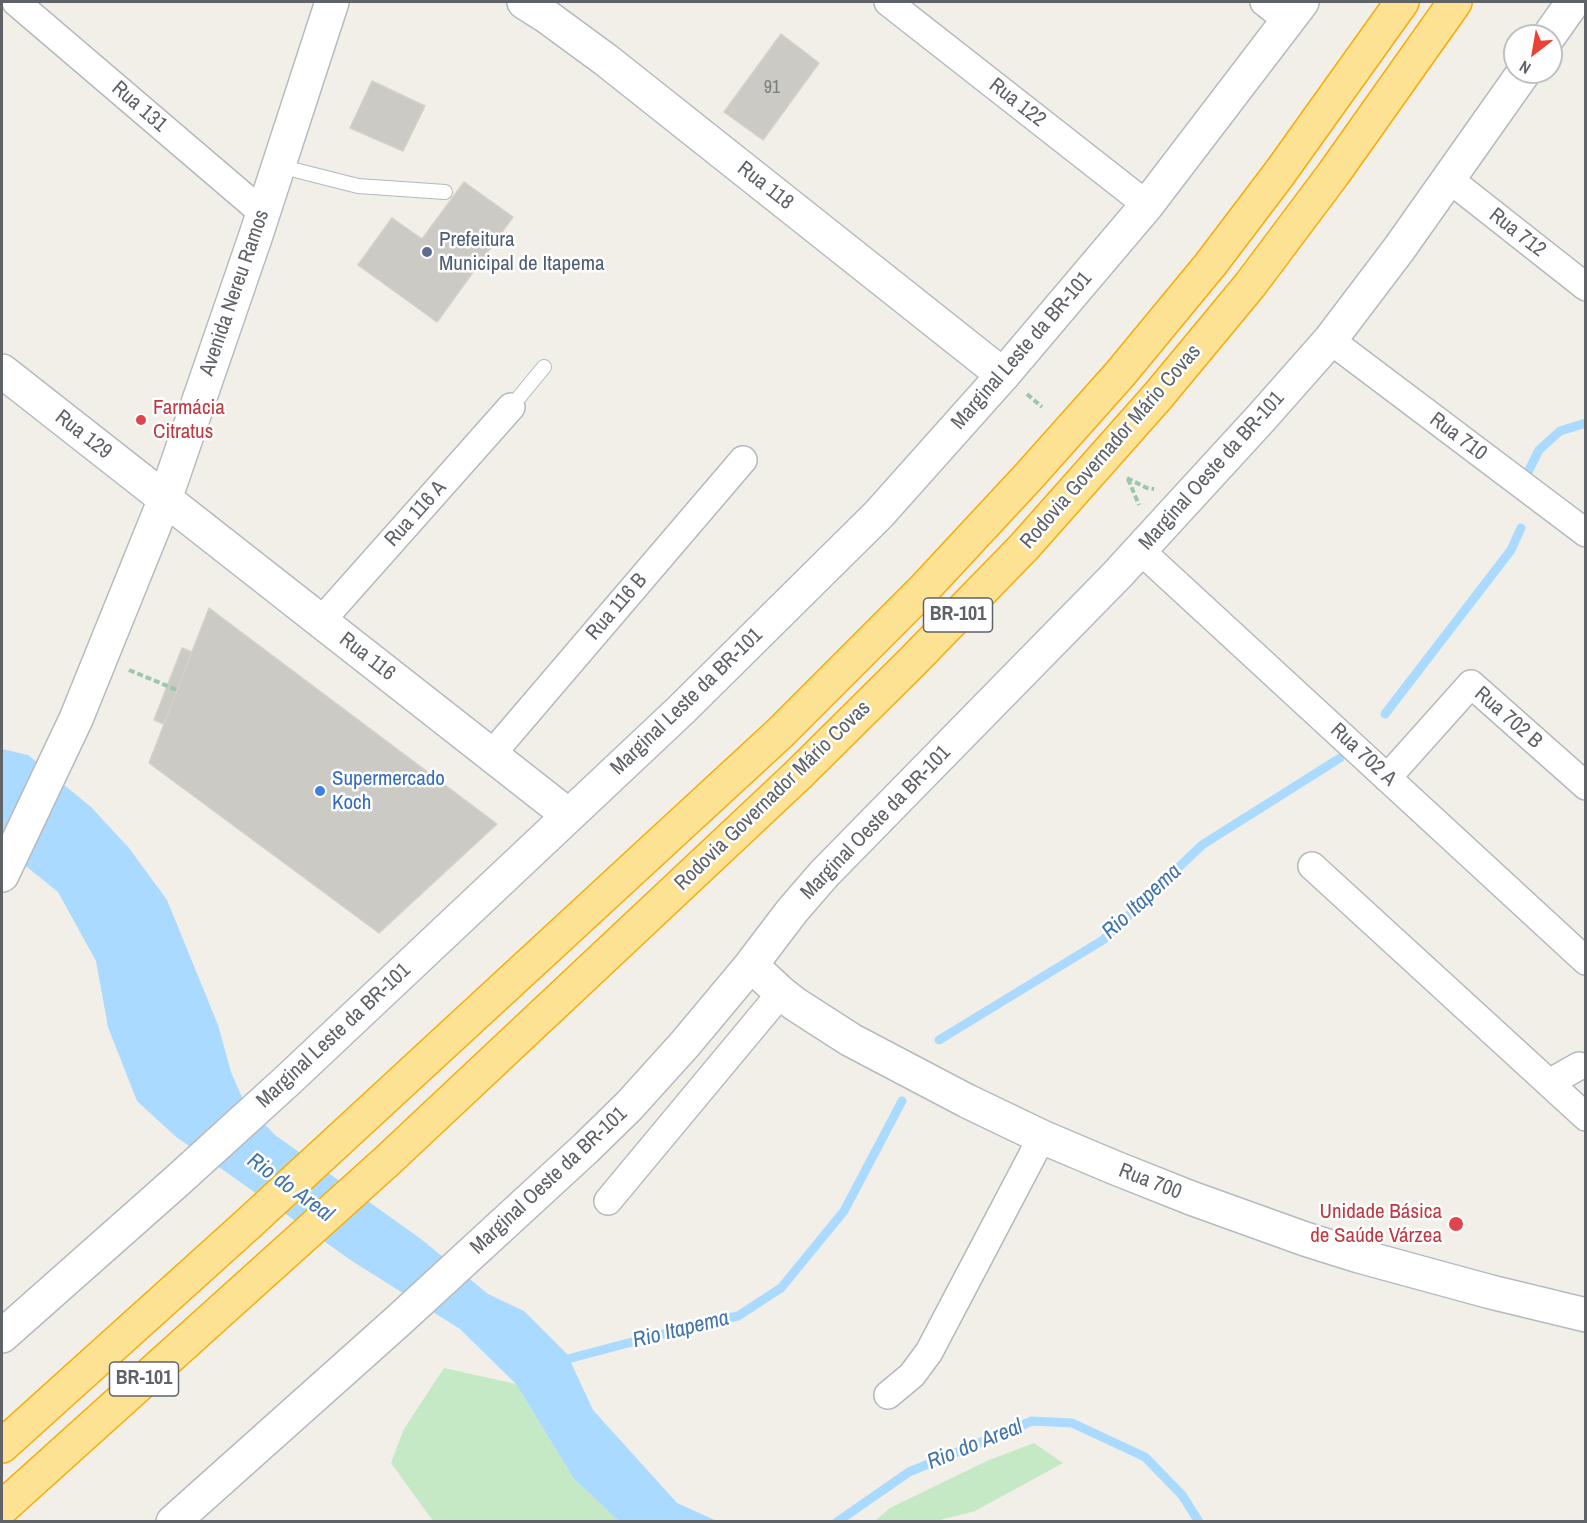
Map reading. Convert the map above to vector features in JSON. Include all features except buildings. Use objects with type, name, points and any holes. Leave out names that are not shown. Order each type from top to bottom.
[{"type":"highway","name":"Rodovia Governador Mário Covas","points":[[2,1446],[248,1224],[780,734],[931,582],[1120,374],[1210,265],[1279,174],[1402,2]]},
{"type":"highway","name":"Rodovia Governador Mário Covas","points":[[2,1508],[387,1161],[799,774],[913,662],[1024,547],[1158,396],[1250,285],[1334,173],[1455,2]]},
{"type":"main road","name":"Avenida Nereu Ramos","points":[[2,875],[76,719],[165,499],[332,2]]},
{"type":"main road","name":"Rua 118","points":[[524,2],[606,60],[1003,375]]},
{"type":"main road","name":"Marginal Leste da BR-101","points":[[2,1336],[288,1080],[681,710],[879,514],[1003,375],[1147,205],[1285,8]]},
{"type":"main road","points":[[1561,24],[1576,8]]},
{"type":"main road","name":"Marginal Oeste da BR-101","points":[[173,1521],[398,1321],[629,1106],[685,1044],[824,874],[1071,623],[1330,340],[1372,286],[1516,84]]},
{"type":"main road","name":"Rua 129","points":[[4,381],[165,499]]},
{"type":"main road","name":"Rua 116","points":[[165,499],[568,815]]},
{"type":"main road","name":"Rua 700","points":[[751,965],[781,993],[850,1040],[911,1073],[1042,1137],[1182,1194],[1305,1239],[1370,1260],[1586,1315]]},
{"type":"street","name":"Rua 131","points":[[16,2],[262,213]]},
{"type":"street","name":"Rua 122","points":[[888,2],[1147,205]]},
{"type":"street","name":"Rua 712","points":[[1449,179],[1586,286]]},
{"type":"street","name":"Rua 710","points":[[1330,340],[1586,533]]},
{"type":"street","name":"Rua 116 A","points":[[321,621],[511,407]]},
{"type":"street","name":"Rua 116 B","points":[[491,754],[743,460]]},
{"type":"street","name":"Rua 702 A","points":[[1140,550],[1586,961]]},
{"type":"street","name":"Rua 702 B","points":[[1387,778],[1471,684],[1586,786]]},
{"type":"street","points":[[1312,866],[1586,1117]]},
{"type":"street","points":[[608,1201],[781,993]]},
{"type":"street","points":[[1549,1083],[1583,1065]]},
{"type":"street","points":[[888,1395],[912,1375],[929,1352],[1042,1137]]},
{"type":"lane","points":[[278,166],[358,186],[445,192]]},
{"type":"lane","points":[[511,407],[544,367]]},
{"type":"path","points":[[100,658],[177,690]]},
{"type":"green space","points":[[444,1368],[516,1384],[574,1479],[619,1521],[433,1521],[391,1463],[404,1429]]},
{"type":"green space","points":[[1034,1443],[1063,1463],[975,1511],[936,1521],[875,1521],[890,1508],[989,1460]]},
{"type":"water","points":[[2,749],[28,755],[91,807],[129,848],[167,900],[218,1025],[231,1072],[244,1102],[275,1135],[421,1239],[488,1294],[524,1311],[567,1354],[593,1410],[677,1503],[717,1521],[619,1521],[574,1479],[516,1384],[460,1329],[352,1261],[175,1136],[137,1101],[108,1027],[96,961],[58,892],[2,847]]},
{"type":"waterway","name":"Rio Itapema","points":[[1528,472],[1539,450],[1560,431],[1586,423]]},
{"type":"waterway","name":"Rio Itapema","points":[[1385,714],[1511,550],[1521,528]]},
{"type":"waterway","name":"Rio Itapema","points":[[939,1040],[1103,940],[1202,845],[1340,758]]},
{"type":"waterway","name":"Rio Itapema","points":[[560,1361],[738,1316],[781,1288],[844,1211],[902,1101]]},
{"type":"waterway","name":"Rio do Areal","points":[[837,1522],[909,1472],[1032,1421],[1072,1423],[1145,1457],[1182,1495],[1199,1522]]},
{"type":"place","name":"Prefeitura Municipal de Itapema","points":[[427,252]]},
{"type":"place","name":"Farmácia Citratus","points":[[141,420]]},
{"type":"place","name":"Supermercado Koch","points":[[320,791]]},
{"type":"place","name":"Unidade Básica de Saúde Várzea","points":[[1456,1224]]}]
